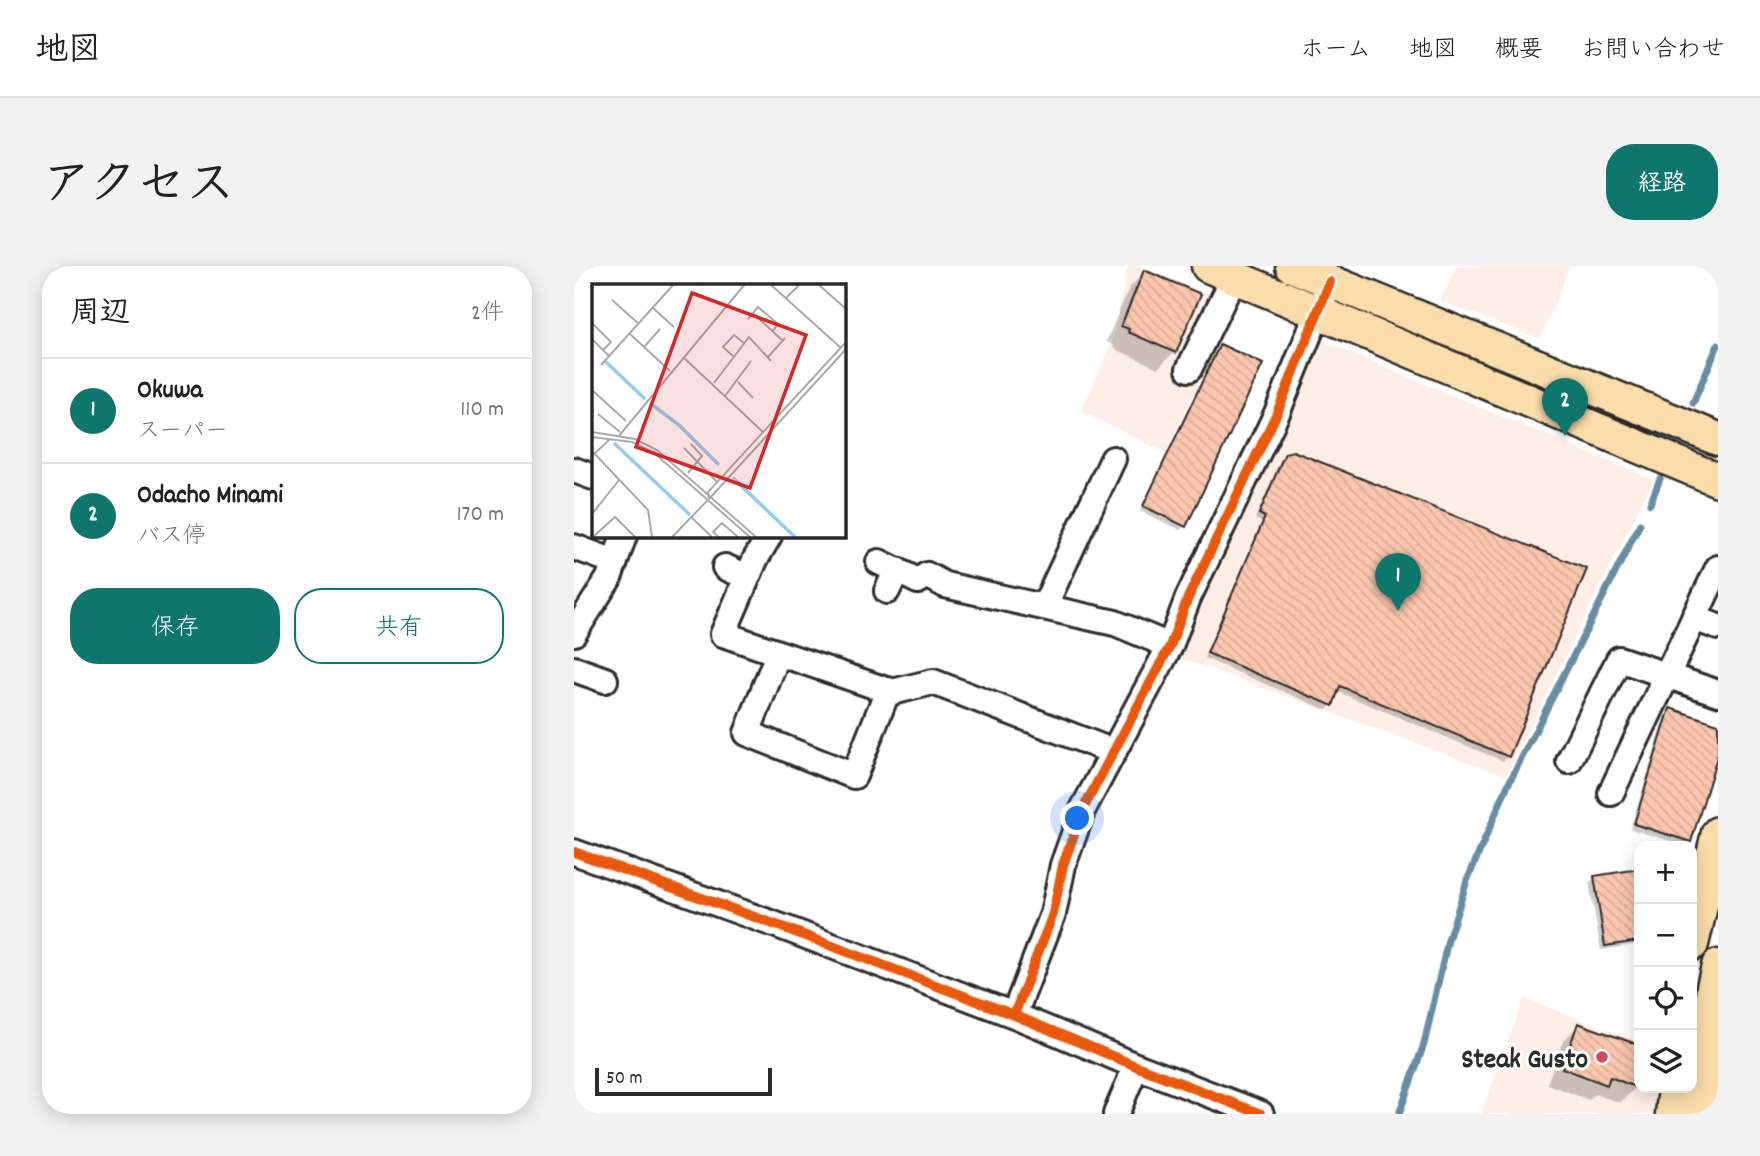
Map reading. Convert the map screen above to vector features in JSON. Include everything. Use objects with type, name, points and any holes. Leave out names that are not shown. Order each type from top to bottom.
[{"type":"main road","points":[[1292,266],[1718,439]]},
{"type":"main road","points":[[1221,271],[1718,480]]},
{"type":"main road","points":[[1697,923],[1718,833]]},
{"type":"main road","points":[[1701,1114],[1713,987],[1718,965]]},
{"type":"main road","points":[[1672,1114],[1674,1093]]},
{"type":"street","points":[[1189,369],[1221,271]]},
{"type":"street","points":[[1014,1015],[1054,914],[1063,865],[1083,808],[1170,646],[1188,598],[1276,413],[1330,282]]},
{"type":"street","points":[[1044,607],[1080,502],[1112,459]]},
{"type":"street","points":[[574,470],[592,477]]},
{"type":"street","points":[[574,633],[609,578],[624,537]]},
{"type":"street","points":[[768,537],[747,577],[723,634],[892,692],[949,675],[1114,752]]},
{"type":"street","points":[[574,547],[615,562]]},
{"type":"street","points":[[724,567],[747,577]]},
{"type":"street","points":[[888,574],[918,581],[935,568],[945,585],[1115,623],[1170,646]]},
{"type":"street","points":[[1611,793],[1718,568]]},
{"type":"street","points":[[1694,618],[1718,627]]},
{"type":"street","points":[[778,654],[747,733],[853,776],[888,690]]},
{"type":"street","points":[[1569,761],[1619,659],[1718,693]]},
{"type":"street","points":[[574,669],[605,680]]},
{"type":"street","points":[[574,852],[1014,1015],[1261,1114]]},
{"type":"street","points":[[1116,1114],[1136,1066]]},
{"type":"shaded area","points":[[1128,266],[1141,266],[1235,305],[1166,453],[1081,411],[1112,343]]},
{"type":"shaded area","points":[[1457,266],[1570,266],[1540,339],[1440,301]]},
{"type":"shaded area","points":[[1320,340],[1653,480],[1506,776],[1175,656],[1192,607]]},
{"type":"shaded area","points":[[1524,998],[1634,1040],[1634,1093],[1655,1093],[1654,1114],[1481,1114]]},
{"type":"building","points":[[1144,270],[1201,294],[1176,353],[1128,332],[1129,329],[1121,326]]},
{"type":"building","points":[[1220,344],[1263,364],[1186,527],[1143,506]]},
{"type":"building","points":[[1293,451],[1587,569],[1509,757],[1340,686],[1333,706],[1207,653],[1265,517],[1259,514],[1285,453]]},
{"type":"building","points":[[1670,708],[1718,724],[1718,754],[1691,841],[1634,824]]},
{"type":"building","points":[[1634,870],[1634,942],[1605,946],[1594,876]]},
{"type":"building","name":"Steak Gusto","points":[[1578,1023],[1634,1043],[1634,1086],[1610,1077],[1607,1085],[1562,1068]]},
{"type":"waterway","points":[[1693,403],[1718,345]]},
{"type":"waterway","points":[[1650,504],[1660,479]]},
{"type":"waterway","points":[[1399,1114],[1424,1044],[1448,940],[1467,881],[1507,787],[1640,524]]},
{"type":"cycle path","points":[[1014,1015],[1053,914],[1063,865],[1083,809],[1170,646],[1188,598],[1277,413],[1330,282]]},
{"type":"cycle path","points":[[574,852],[1014,1015],[1261,1114]]},
{"type":"place","name":"Odacho Minami","points":[[1565,436]]},
{"type":"place","name":"Okuwa","points":[[1398,611]]},
{"type":"place","name":"Steak Gusto","points":[[1602,1057]]}]
